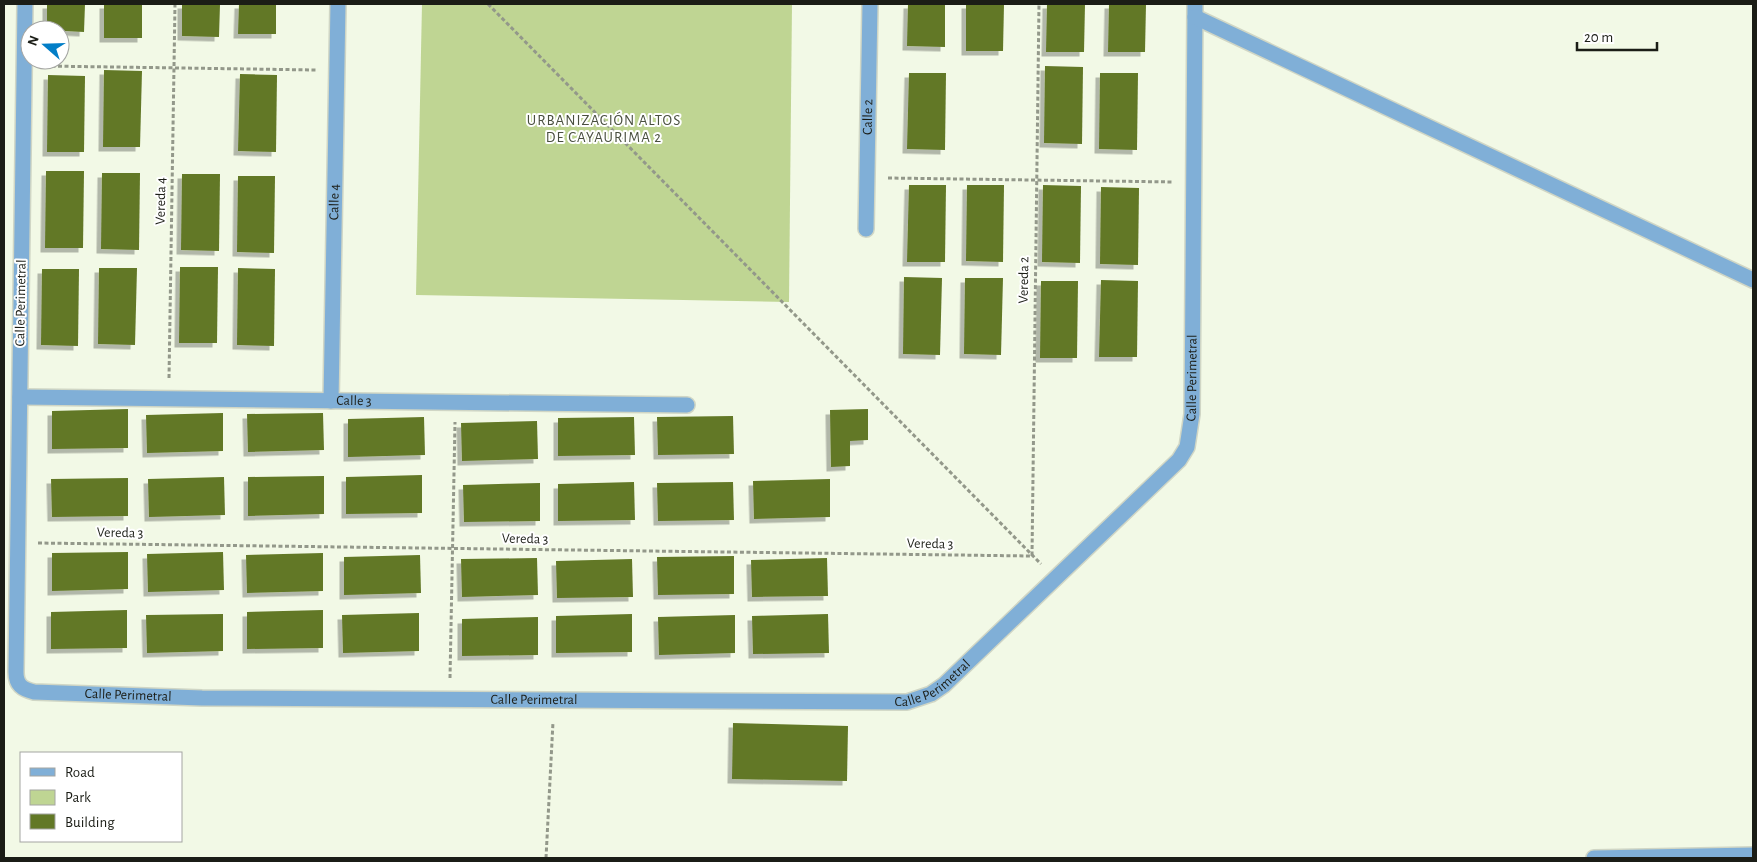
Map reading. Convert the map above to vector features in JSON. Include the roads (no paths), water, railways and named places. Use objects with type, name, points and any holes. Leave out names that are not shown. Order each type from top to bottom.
[{"type":"street","name":"Calle Perimetral","points":[[25,4],[16,679],[19,684],[34,692],[202,698],[907,702],[931,694],[944,685],[1179,460],[1187,446],[1192,414],[1195,10]]},
{"type":"street","name":"Calle 4","points":[[331,401],[338,4]]},
{"type":"street","name":"Calle 2","points":[[866,229],[870,4]]},
{"type":"street","points":[[1195,10],[1753,280]]},
{"type":"street","name":"Calle 3","points":[[20,397],[688,405]]},
{"type":"street","points":[[1594,858],[1753,854]]},
{"type":"district","name":"URBANIZACIÓN ALTOS DE CAYAURIMA 2","points":[[604,128]]}]
